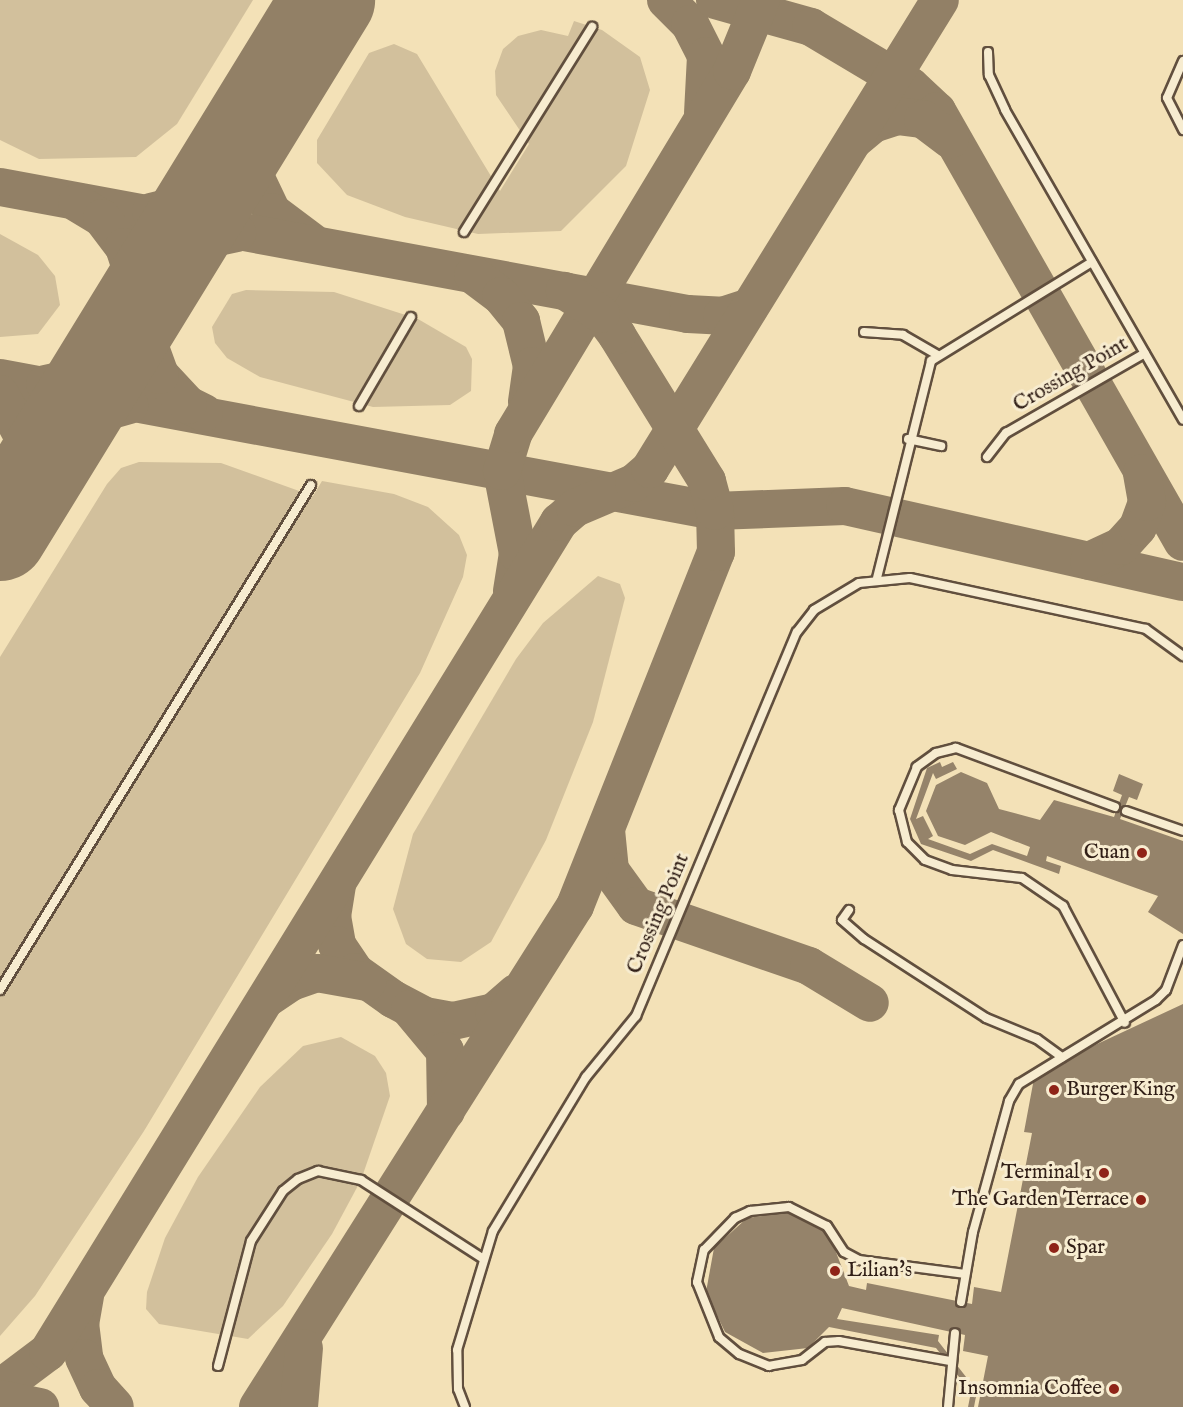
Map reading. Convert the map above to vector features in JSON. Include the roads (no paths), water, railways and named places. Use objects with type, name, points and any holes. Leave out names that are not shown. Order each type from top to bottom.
[{"type":"lane","points":[[464,232],[592,27]]},
{"type":"lane","points":[[988,52],[989,75],[1005,110],[1183,420]]},
{"type":"lane","points":[[1183,61],[1167,98],[1183,130]]},
{"type":"lane","points":[[1092,262],[937,355],[908,439],[877,578],[910,578],[1146,629],[1183,656]]},
{"type":"lane","points":[[359,406],[411,316]]},
{"type":"lane","points":[[864,332],[903,335],[937,355]]},
{"type":"lane","name":"Crossing Point","points":[[987,457],[1014,428],[1145,353]]},
{"type":"lane","points":[[908,439],[941,446]]},
{"type":"lane","points":[[0,990],[311,485]]},
{"type":"lane","name":"Crossing Point","points":[[465,1407],[458,1389],[457,1350],[482,1258],[501,1215],[586,1077],[636,1016],[796,632],[814,610],[877,578]]},
{"type":"lane","points":[[1115,807],[956,748],[936,753],[917,767],[899,810],[907,842],[926,860],[952,870],[1022,878],[1063,906],[1125,1023]]},
{"type":"lane","points":[[1126,811],[1183,831]]},
{"type":"lane","points":[[849,910],[842,920],[864,939],[986,1018],[1037,1039],[1062,1057]]},
{"type":"lane","points":[[961,1302],[965,1274],[1009,1101],[1031,1073],[1125,1023],[1166,990],[1183,945]]},
{"type":"lane","points":[[218,1366],[251,1240],[284,1191],[298,1179],[318,1171],[361,1180],[482,1258]]},
{"type":"lane","points":[[950,1361],[839,1341],[825,1342],[802,1360],[770,1366],[739,1354],[719,1337],[697,1282],[704,1250],[735,1218],[789,1207],[827,1226],[844,1251],[859,1260],[965,1274]]},
{"type":"lane","points":[[948,1407],[950,1361],[955,1333]]},
{"type":"place","name":"Cuan","points":[[1142,853]]},
{"type":"place","name":"Burger King","points":[[1054,1090]]},
{"type":"place","name":"Terminal 1","points":[[1104,1173]]},
{"type":"place","name":"The Garden Terrace","points":[[1141,1200]]},
{"type":"place","name":"Spar","points":[[1054,1248]]},
{"type":"place","name":"Lilian's","points":[[835,1271]]},
{"type":"place","name":"Insomnia Coffee","points":[[1114,1389]]}]
